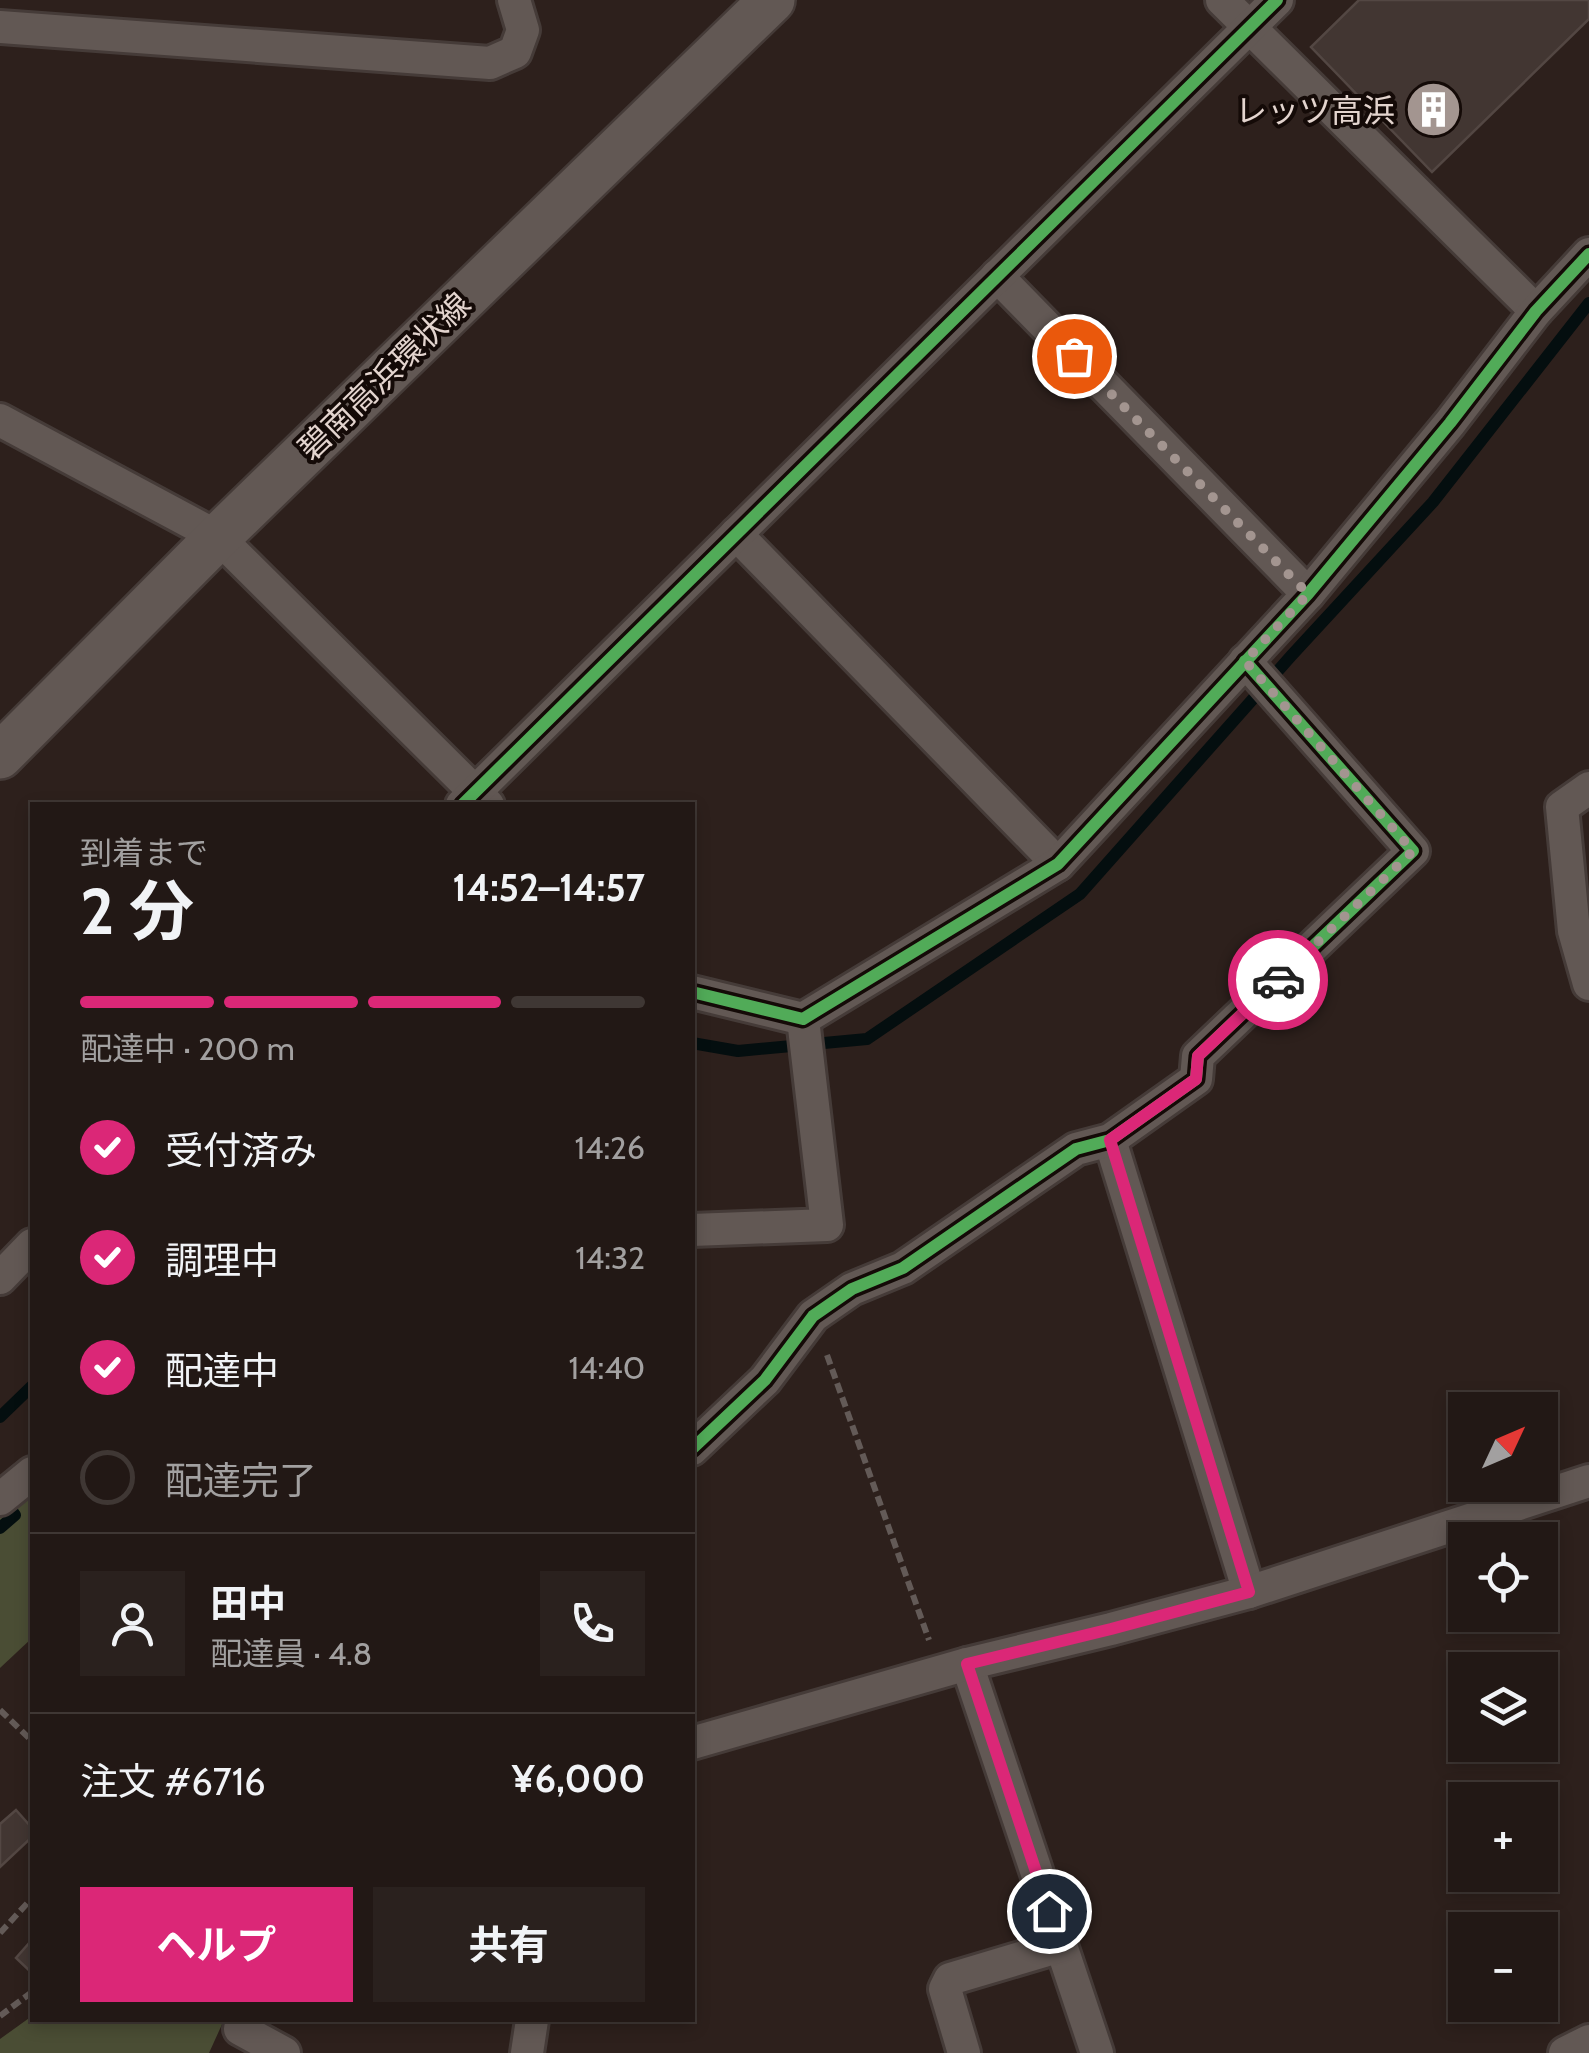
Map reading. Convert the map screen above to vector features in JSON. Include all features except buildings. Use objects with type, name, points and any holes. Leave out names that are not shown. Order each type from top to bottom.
[{"type":"main road","name":"碧南高浜環状線","points":[[0,756],[218,538],[772,0]]},
{"type":"street","points":[[0,26],[490,62],[515,52],[523,30],[514,0]]},
{"type":"street","points":[[1222,0],[1536,310]]},
{"type":"street","points":[[0,420],[218,538],[475,800],[736,534],[1277,0]]},
{"type":"street","points":[[695,993],[803,1020],[1058,864],[1308,594],[1450,423],[1536,310],[1589,254]]},
{"type":"street","points":[[997,276],[1308,594]]},
{"type":"street","points":[[736,534],[1058,864]]},
{"type":"street","points":[[695,1446],[765,1380],[813,1316],[852,1289],[903,1268],[1076,1149],[1110,1140],[1196,1079],[1198,1056],[1413,851],[1245,661]]},
{"type":"street","points":[[1589,788],[1562,807],[1574,931],[1589,984]]},
{"type":"street","points":[[695,1230],[827,1225],[803,1020]]},
{"type":"street","points":[[1110,1140],[1249,1592]]},
{"type":"street","points":[[0,1278],[30,1247]]},
{"type":"street","points":[[0,1499],[30,1476]]},
{"type":"street","points":[[695,1742],[954,1668],[1249,1592],[1589,1481]]},
{"type":"street","points":[[954,1668],[1061,1946],[1097,2053]]},
{"type":"street","points":[[964,2053],[945,1989],[950,1980],[1061,1946]]},
{"type":"street","points":[[527,2053],[532,2022]]},
{"type":"street","points":[[239,2034],[284,2053]]},
{"type":"street","points":[[1565,2053],[1589,2041]]},
{"type":"path","points":[[813,1316],[954,1668]]},
{"type":"path","points":[[0,1710],[30,1739]]},
{"type":"path","points":[[0,1932],[30,1900]]},
{"type":"path","points":[[0,2016],[30,1994]]},
{"type":"green space","points":[[30,1496],[30,1640],[0,1668],[0,1518]]},
{"type":"green space","points":[[30,2017],[30,2022],[223,2022],[209,2053],[0,2053],[0,2039]]},
{"type":"waterway","points":[[695,1044],[738,1051],[867,1039],[1080,894],[1433,502],[1589,303]]},
{"type":"waterway","points":[[0,1417],[30,1388]]},
{"type":"waterway","points":[[0,1528],[15,1515],[4,1500]]},
{"type":"cycle path","points":[[465,802],[1277,0]]},
{"type":"cycle path","points":[[695,993],[803,1019],[1058,864],[1308,594],[1450,423],[1536,311],[1589,254]]},
{"type":"cycle path","points":[[695,1446],[765,1380],[813,1316],[852,1289],[903,1268],[1076,1149],[1110,1140],[1196,1079],[1198,1056],[1413,851],[1245,661]]},
{"type":"way so far","points":[[1074,356],[1308,594],[1245,661],[1413,851],[1278,980]]},
{"type":"place","name":"レッツ高浜","points":[[1434,110]]},
{"type":"route","points":[[1049,1911],[967,1664],[1249,1592],[1110,1140],[1196,1079],[1198,1056],[1278,980]]}]
